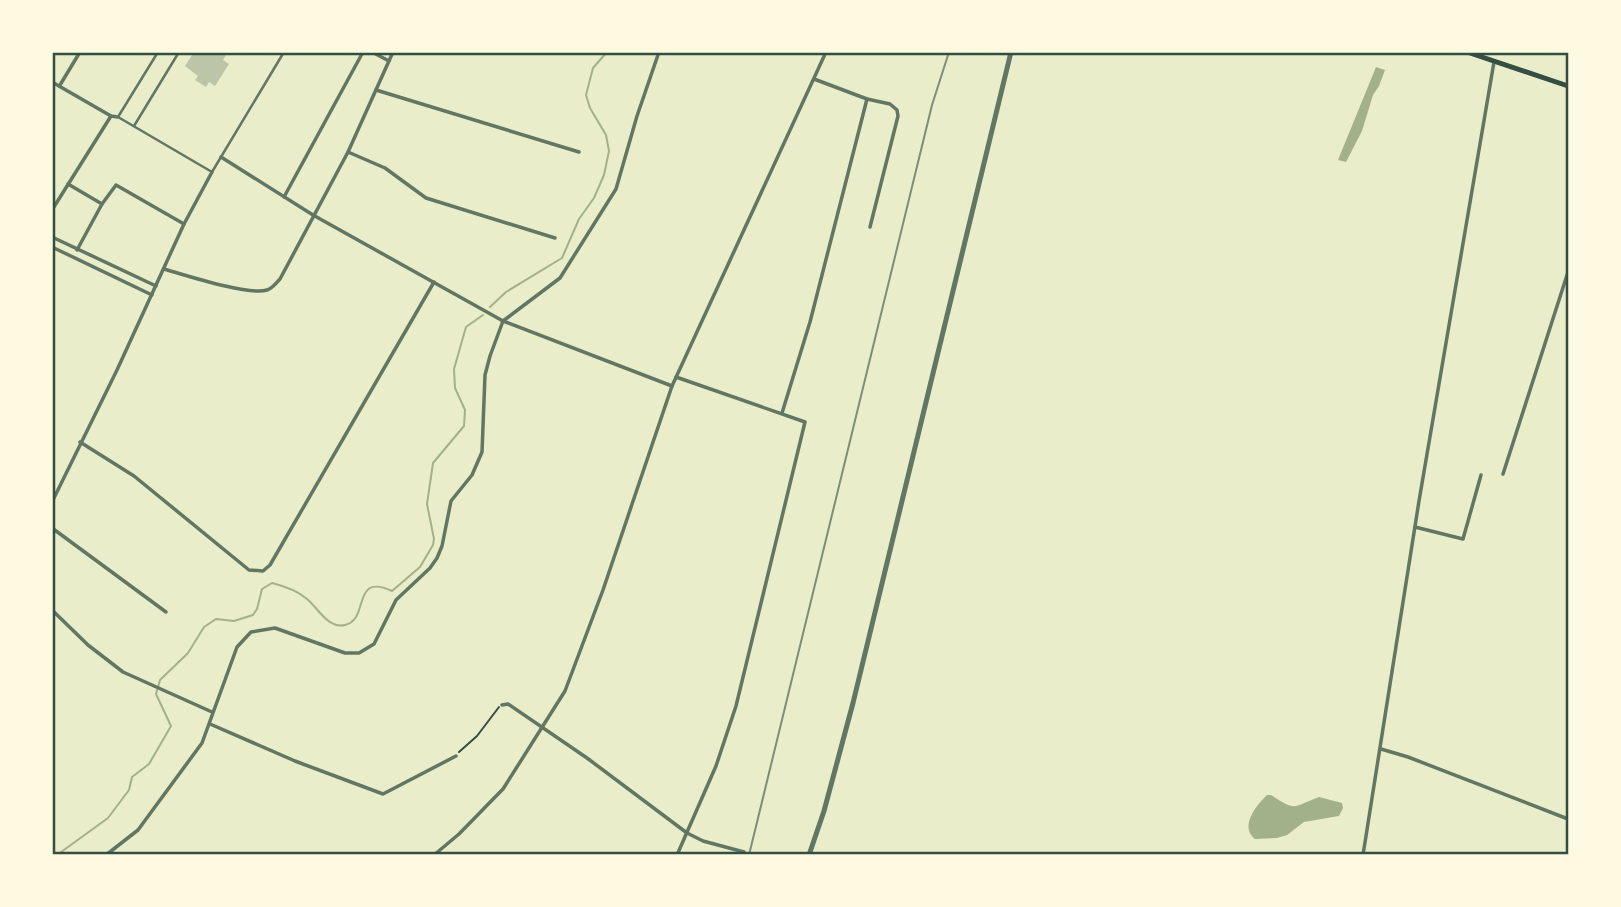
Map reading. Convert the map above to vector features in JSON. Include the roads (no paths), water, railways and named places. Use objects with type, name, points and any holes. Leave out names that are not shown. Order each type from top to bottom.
[{"type":"main road","points":[[1467,52],[1569,86]]},
{"type":"street","points":[[60,85],[79,52]]},
{"type":"street","points":[[118,117],[158,52]]},
{"type":"street","points":[[134,126],[179,52]]},
{"type":"street","points":[[52,502],[184,224],[284,52]]},
{"type":"street","points":[[284,197],[363,52]]},
{"type":"street","points":[[372,52],[389,61]]},
{"type":"street","points":[[164,270],[259,291],[267,290],[280,279],[348,152],[393,52]]},
{"type":"street","points":[[106,855],[138,830],[202,743],[237,647],[251,632],[275,628],[345,653],[359,653],[374,644],[396,600],[437,558],[451,501],[478,464],[483,442],[485,375],[503,321],[560,278],[616,189],[660,52]]},
{"type":"street","points":[[434,855],[459,834],[502,789],[565,691],[575,669],[672,386],[826,52]]},
{"type":"street","points":[[809,855],[824,811],[853,703],[1011,52]]},
{"type":"street","points":[[1363,855],[1415,527],[1494,62]]},
{"type":"street","points":[[814,79],[867,99],[890,104],[898,113],[870,227]]},
{"type":"street","points":[[52,82],[212,172]]},
{"type":"street","points":[[376,90],[579,152]]},
{"type":"street","points":[[782,413],[817,297],[867,99]]},
{"type":"street","points":[[52,210],[111,116]]},
{"type":"street","points":[[348,152],[385,168],[426,198],[555,238]]},
{"type":"street","points":[[221,157],[313,215],[503,321],[672,386]]},
{"type":"street","points":[[68,184],[102,204]]},
{"type":"street","points":[[77,250],[112,187],[120,186],[184,224]]},
{"type":"street","points":[[52,237],[156,286]]},
{"type":"street","points":[[52,247],[152,295]]},
{"type":"street","points":[[1503,474],[1569,272]]},
{"type":"street","points":[[80,442],[134,475],[250,570],[263,571],[270,565],[434,282]]},
{"type":"street","points":[[676,377],[805,422],[736,706],[716,766],[677,855]]},
{"type":"street","points":[[1415,527],[1463,539],[1481,475]]},
{"type":"street","points":[[52,528],[166,612]]},
{"type":"street","points":[[52,610],[123,672],[212,712]]},
{"type":"street","points":[[502,705],[508,704],[542,727],[687,833],[703,841],[744,852]]},
{"type":"street","points":[[210,724],[295,761],[383,794],[456,755]]},
{"type":"street","points":[[1381,750],[1408,757],[1569,819]]},
{"type":"waterway","points":[[490,307],[506,292],[562,258],[579,219],[594,198],[604,175],[609,151],[606,135],[590,108],[586,95],[593,68],[607,52]]},
{"type":"waterway","points":[[57,855],[108,818],[129,790],[132,777],[149,764],[171,726],[156,694],[160,680],[188,653],[204,627],[216,619],[234,621],[253,615],[262,589],[272,583],[303,596],[333,624],[345,625],[353,621],[362,599],[371,588],[379,587],[392,591],[420,567],[434,539],[427,504],[433,463],[464,426],[465,410],[455,388],[454,369],[466,327],[483,315]]},
{"type":"railway","points":[[749,855],[932,105],[949,52]]}]
